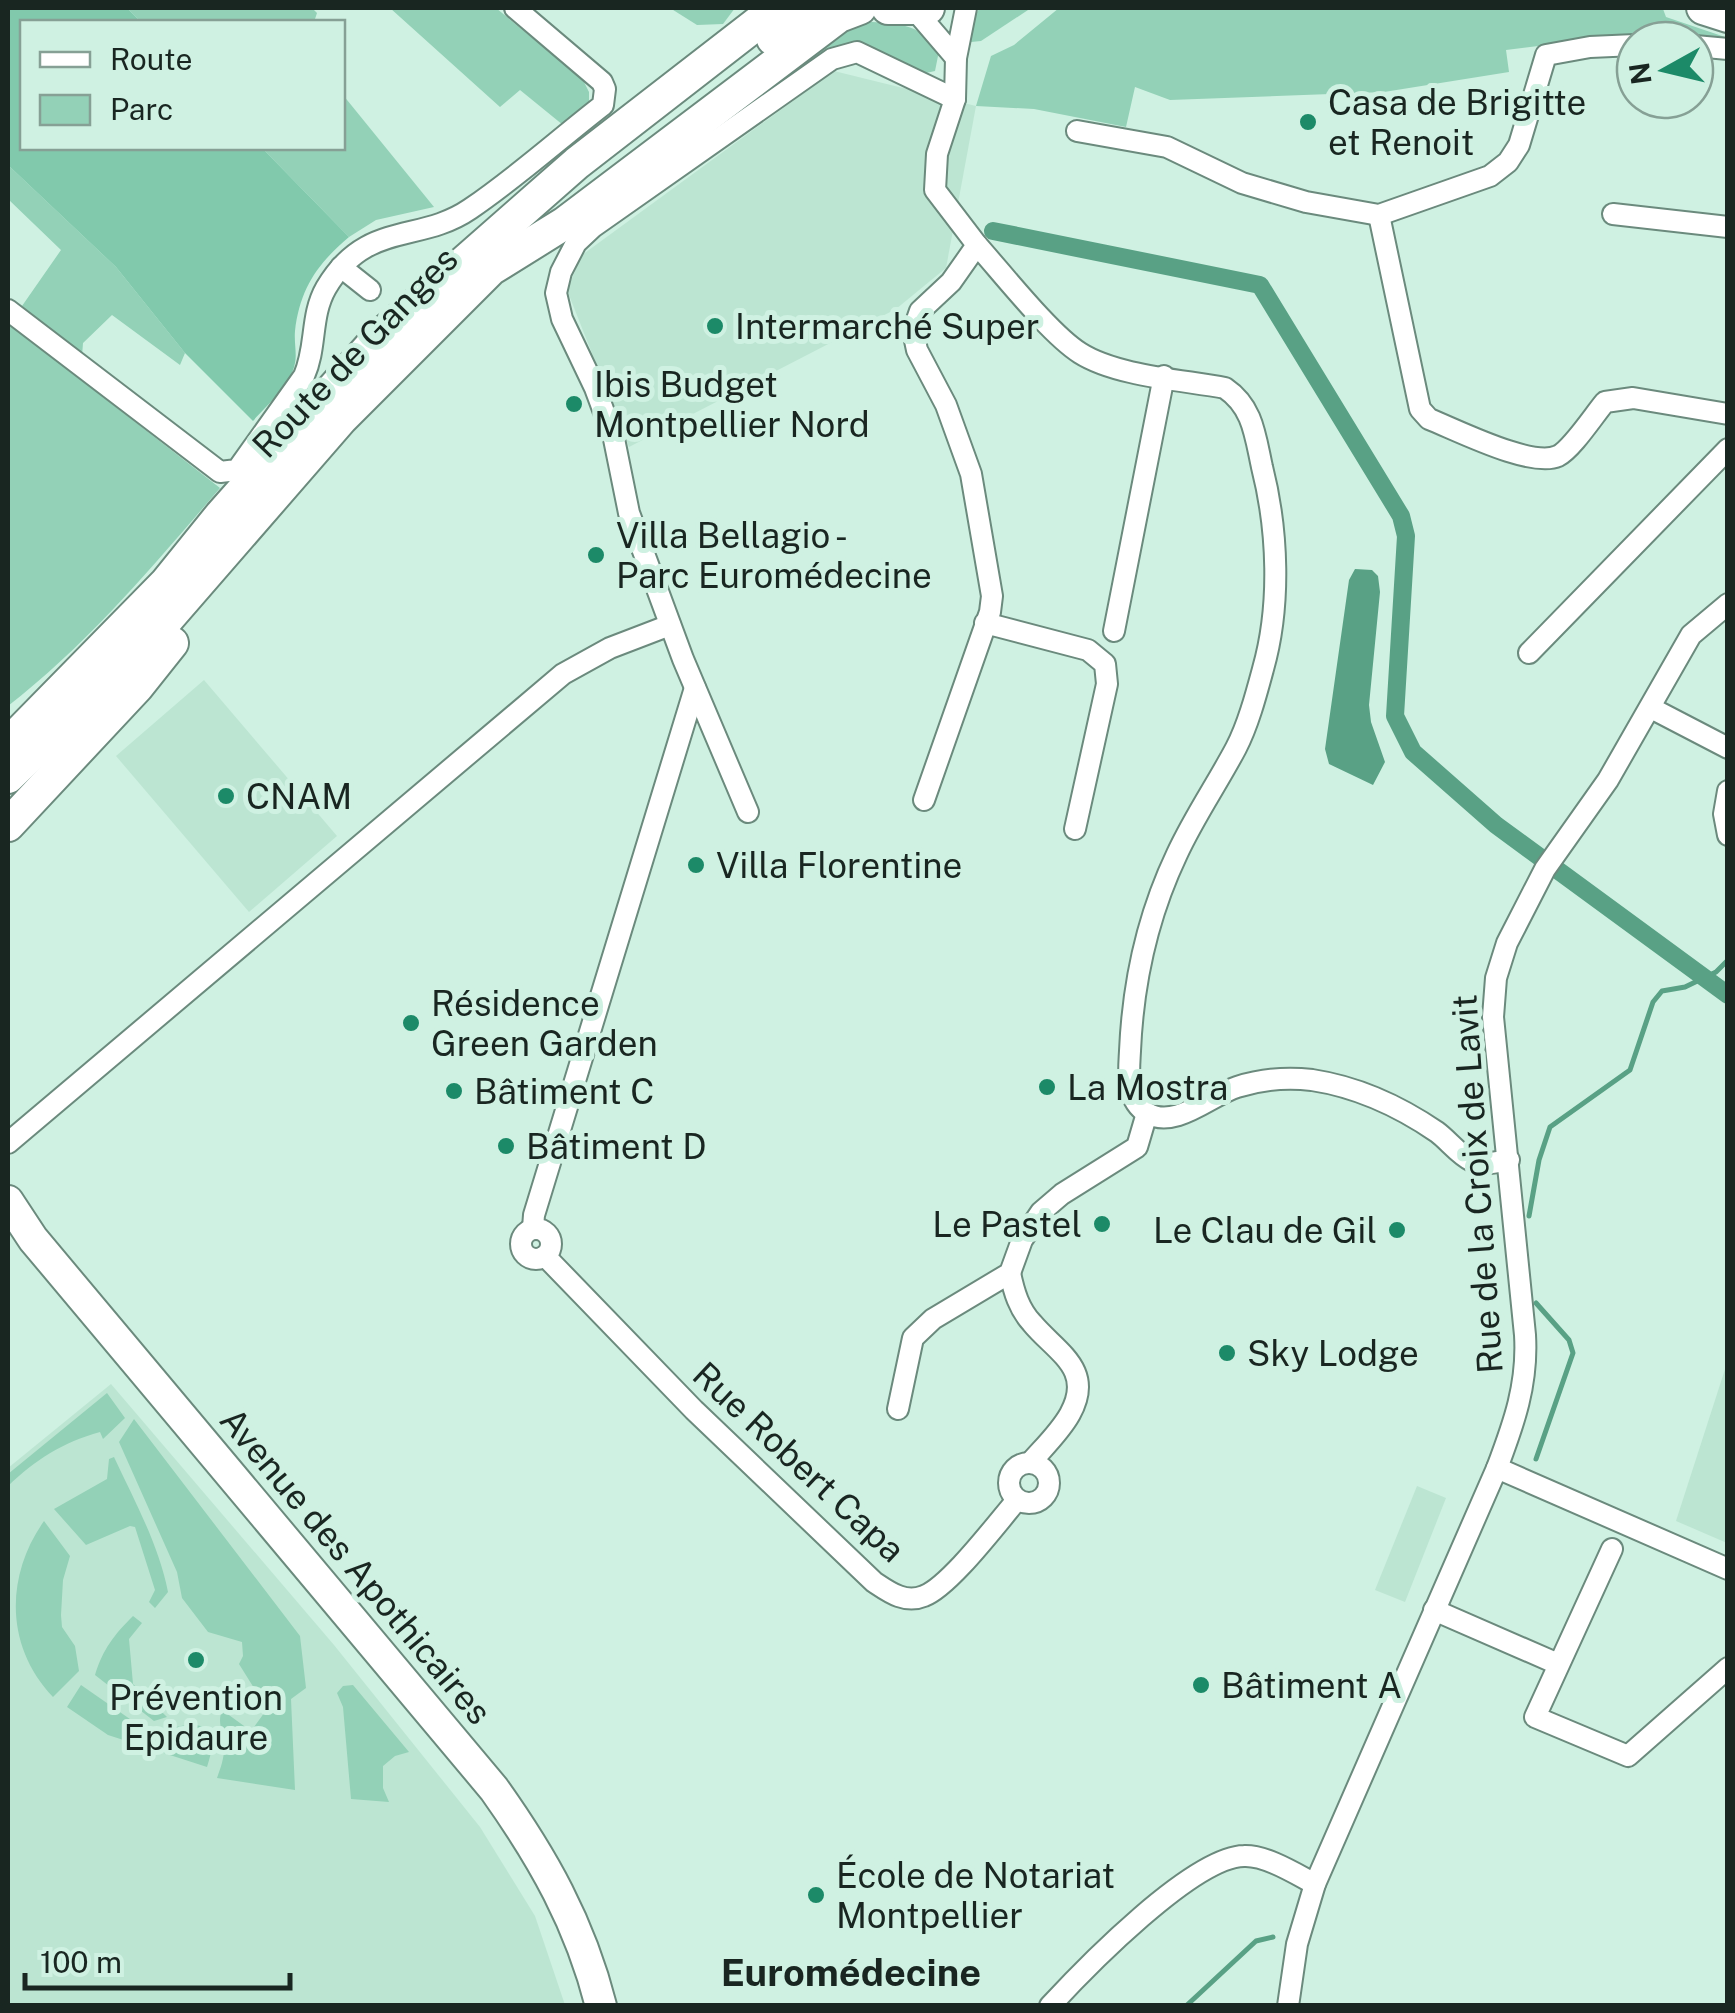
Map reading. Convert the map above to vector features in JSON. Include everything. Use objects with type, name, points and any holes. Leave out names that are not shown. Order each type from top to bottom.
[{"type":"main road","points":[[653,103],[664,86],[731,29],[748,8]]},
{"type":"main road","name":"Route de Ganges","points":[[8,744],[166,584],[221,515],[379,337],[578,163],[777,8]]},
{"type":"main road","points":[[491,269],[813,8]]},
{"type":"main road","name":"Route de Ganges","points":[[8,777],[143,647],[362,396],[491,269],[565,223],[839,16],[860,8]]},
{"type":"main road","points":[[1703,8],[1728,16]]},
{"type":"main road","points":[[8,825],[137,687],[291,493],[301,463]]},
{"type":"main road","points":[[8,726],[66,684]]},
{"type":"main road","name":"Avenue des Apothicaires","points":[[8,1201],[32,1240],[494,1789],[556,1884],[582,1944],[601,2006]]},
{"type":"main road","name":"Avenue des Apothicaires","points":[[8,1238],[492,1818],[548,1912],[581,2006]]},
{"type":"street","points":[[8,310],[220,472],[229,474],[237,470],[304,376],[311,360],[316,309],[342,268],[379,238],[435,225],[471,209],[602,105],[602,82],[515,8]]},
{"type":"street","points":[[910,8],[956,58]]},
{"type":"street","points":[[966,8],[956,58],[955,98],[937,154],[936,190],[945,207],[1062,339],[1081,354],[1112,366],[1225,388],[1241,399],[1249,413],[1266,481],[1274,567],[1273,614],[1264,667],[1238,744],[1176,854],[1139,957],[1129,1080],[1133,1096],[1147,1113],[1159,1118],[1172,1117],[1241,1086],[1273,1078],[1336,1084],[1390,1104],[1444,1138],[1471,1161],[1492,1164],[1509,1160]]},
{"type":"street","points":[[1077,131],[1167,147],[1242,183],[1306,202],[1379,215],[1490,176],[1508,162],[1520,145],[1546,55],[1615,46]]},
{"type":"street","points":[[748,812],[695,688],[629,513],[614,439],[596,388],[562,319],[556,294],[561,272],[576,243],[593,227],[832,59],[858,52],[955,98]]},
{"type":"street","points":[[1613,214],[1728,227]]},
{"type":"street","points":[[1379,215],[1420,409],[1429,419],[1542,459],[1560,455],[1605,402],[1633,398],[1728,414]]},
{"type":"street","points":[[924,800],[992,596],[971,474],[946,405],[917,350],[913,331],[920,312],[951,282],[977,245]]},
{"type":"street","points":[[342,268],[370,290]]},
{"type":"street","points":[[1114,631],[1164,376]]},
{"type":"street","points":[[1529,653],[1728,449]]},
{"type":"street","name":"Rue de la Croix de Lavit","points":[[1288,2006],[1297,1944],[1316,1884],[1497,1468],[1521,1403],[1527,1366],[1493,1017],[1496,978],[1507,944],[1540,878],[1608,780],[1652,708],[1690,634],[1728,604]]},
{"type":"street","points":[[985,622],[1088,650],[1105,664],[1107,684],[1074,829]]},
{"type":"street","points":[[8,1143],[563,674],[610,648],[670,625]]},
{"type":"street","name":"Rue Robert Capa","points":[[695,688],[534,1214],[533,1228],[550,1237],[551,1248],[545,1256],[694,1410],[874,1582],[897,1597],[923,1597],[942,1584],[1017,1500]]},
{"type":"street","points":[[1652,708],[1728,748]]},
{"type":"street","points":[[1728,791],[1724,814],[1728,835]]},
{"type":"street","points":[[898,1410],[913,1338],[933,1319],[1010,1274],[1022,1240],[1041,1212],[1137,1146],[1147,1113]]},
{"type":"street","name":"Rue Robert Capa","points":[[1010,1274],[1015,1296],[1031,1322],[1071,1362],[1077,1383],[1077,1398],[1071,1412],[1030,1463]]},
{"type":"street","name":"Rue Robert Capa","points":[[1018,1466],[1040,1466],[1047,1474],[1048,1490],[1042,1499],[1033,1504],[1017,1500],[1009,1490],[1010,1476],[1018,1466]]},
{"type":"street","points":[[1497,1468],[1728,1568]]},
{"type":"street","points":[[1612,1549],[1534,1717],[1628,1756],[1728,1668]]},
{"type":"street","points":[[1434,1610],[1558,1664]]},
{"type":"street","points":[[1050,2006],[1097,1958],[1163,1901],[1225,1859],[1248,1855],[1316,1884]]},
{"type":"shaded area","points":[[8,8],[127,8],[139,20],[20,20],[20,150],[264,150],[349,237],[319,268],[306,290],[297,316],[293,371],[253,421],[185,353],[116,267],[8,165]]},
{"type":"shaded area","points":[[834,71],[976,106],[946,268],[896,309],[629,447],[567,290],[582,255]]},
{"type":"shaded area","points":[[1355,569],[1372,570],[1378,576],[1380,592],[1369,705],[1385,762],[1373,785],[1329,764],[1325,749],[1349,580]]},
{"type":"shaded area","name":"CNAM","points":[[204,680],[337,836],[249,912],[116,756]]},
{"type":"shaded area","points":[[1727,1363],[1727,1543],[1676,1521]]},
{"type":"shaded area","points":[[111,1384],[334,1645],[480,1827],[535,1916],[565,2005],[8,2006],[8,1468]]},
{"type":"shaded area","points":[[1417,1486],[1446,1498],[1405,1602],[1375,1590]]},
{"type":"green space","points":[[127,8],[312,8],[317,13],[315,20],[139,20]]},
{"type":"green space","points":[[390,8],[496,8],[583,80],[589,103],[563,125],[520,90],[500,107]]},
{"type":"green space","points":[[670,8],[735,8],[723,24],[697,25]]},
{"type":"green space","points":[[980,8],[1031,8],[981,41],[971,42],[974,16]]},
{"type":"green space","points":[[1059,8],[1657,8],[1675,20],[1615,20],[1615,36],[1506,50],[1509,72],[1384,92],[1170,100],[1135,87],[1126,127],[1034,109],[976,106],[991,56],[1014,45]]},
{"type":"green space","points":[[860,22],[894,24],[923,34],[939,51],[935,71],[916,70],[857,42],[827,52],[574,232],[842,28]]},
{"type":"green space","points":[[345,97],[434,207],[376,220],[349,237],[264,150],[345,150]]},
{"type":"green space","points":[[8,165],[116,267],[185,353],[180,365],[112,315],[83,343],[82,356],[22,306],[61,250],[8,199]]},
{"type":"green space","points":[[8,323],[220,488],[93,630],[8,706]]},
{"type":"green space","points":[[107,1393],[125,1418],[103,1439],[100,1432],[62,1447],[8,1486],[8,1474]]},
{"type":"green space","points":[[134,1419],[300,1636],[306,1688],[291,1699],[295,1790],[217,1778],[224,1753],[222,1710],[251,1731],[267,1709],[239,1664],[242,1642],[208,1632],[182,1598],[177,1572],[119,1442]]},
{"type":"green space","points":[[114,1457],[164,1574],[168,1592],[155,1608],[149,1602],[155,1590],[135,1527],[86,1545],[54,1509],[107,1479],[109,1459]]},
{"type":"green space","points":[[44,1521],[70,1556],[63,1580],[61,1615],[62,1627],[75,1646],[79,1671],[53,1697],[26,1656],[16,1611],[22,1565]]},
{"type":"green space","points":[[133,1616],[142,1623],[129,1639],[133,1684],[167,1717],[154,1721],[95,1675],[110,1643]]},
{"type":"green space","points":[[81,1685],[150,1733],[188,1725],[207,1729],[212,1749],[207,1767],[108,1735],[67,1707]]},
{"type":"green space","points":[[353,1685],[409,1752],[395,1756],[383,1766],[383,1788],[389,1802],[351,1799],[343,1707],[337,1693],[343,1686]]},
{"type":"waterway","points":[[993,231],[1260,285],[1401,516],[1406,536],[1395,716],[1413,752],[1496,825],[1728,995]]},
{"type":"waterway","points":[[1529,1216],[1539,1160],[1550,1127],[1630,1070],[1653,1002],[1662,991],[1685,987],[1716,972],[1728,960]]},
{"type":"waterway","points":[[1536,1303],[1569,1340],[1573,1353],[1536,1459]]},
{"type":"waterway","points":[[1186,2006],[1256,1941],[1273,1937]]},
{"type":"place","name":"Casa de Brigitte et Renoit","points":[[1308,122]]},
{"type":"place","name":"Intermarché Super","points":[[715,326]]},
{"type":"place","name":"Ibis Budget Montpellier Nord","points":[[574,404]]},
{"type":"place","name":"Villa Bellagio - Parc Euromédecine","points":[[596,555]]},
{"type":"place","name":"CNAM","points":[[226,796]]},
{"type":"place","name":"Villa Florentine","points":[[696,865]]},
{"type":"place","name":"Résidence Green Garden","points":[[411,1023]]},
{"type":"place","name":"La Mostra","points":[[1047,1087]]},
{"type":"place","name":"Bâtiment C","points":[[454,1091]]},
{"type":"place","name":"Bâtiment D","points":[[506,1146]]},
{"type":"place","name":"Le Pastel","points":[[1102,1224]]},
{"type":"place","name":"Le Clau de Gil","points":[[1397,1230]]},
{"type":"place","name":"Sky Lodge","points":[[1227,1353]]},
{"type":"place","name":"Prévention Epidaure","points":[[196,1660]]},
{"type":"place","name":"Bâtiment A","points":[[1201,1685]]},
{"type":"place","name":"École de Notariat Montpellier","points":[[816,1895]]},
{"type":"district","name":"Euromédecine","points":[[851,1972]]}]
